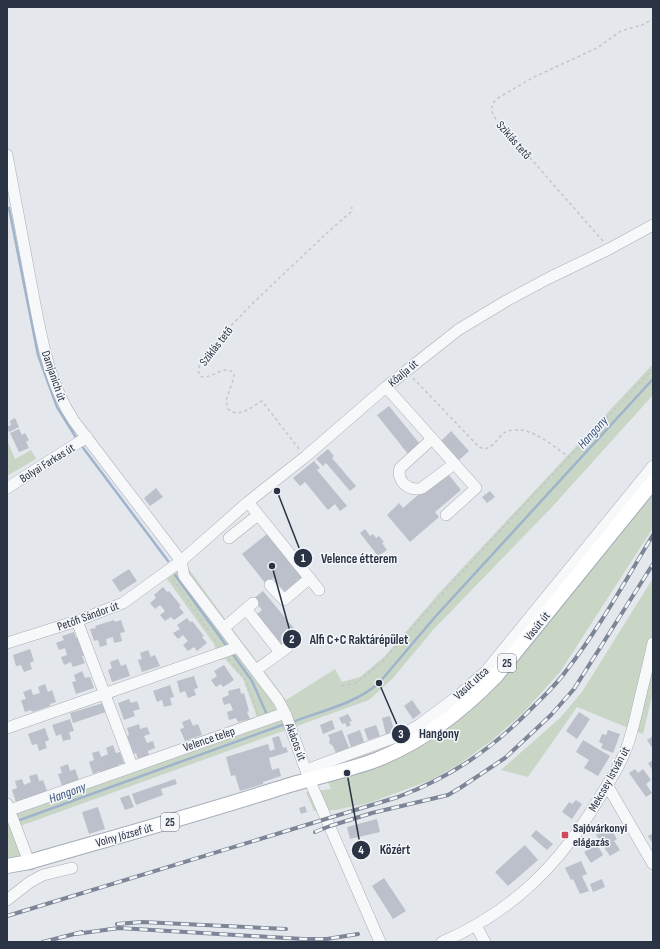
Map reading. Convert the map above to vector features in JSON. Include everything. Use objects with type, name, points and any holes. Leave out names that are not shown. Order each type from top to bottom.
[{"type":"main road","name":"Vasút út","points":[[308,774],[359,765],[387,755],[428,733],[470,701],[496,676],[653,482]]},
{"type":"main road","name":"Volny József út","points":[[7,866],[29,862],[212,810],[308,774]]},
{"type":"street","name":"Damjanich út","points":[[7,155],[42,338],[50,370],[64,406],[72,418],[81,441],[181,561]]},
{"type":"street","name":"Kőalja út","points":[[181,561],[248,502],[305,457],[386,387],[458,330],[499,305],[549,278],[610,249],[653,225]]},
{"type":"street","points":[[386,387],[476,488],[446,515]]},
{"type":"street","points":[[432,439],[400,468],[399,475],[403,482],[410,488],[422,488],[454,464]]},
{"type":"street","name":"Bolyai Farkas út","points":[[7,488],[81,441]]},
{"type":"street","name":"Vasút utca","points":[[308,774],[401,735],[419,725],[458,696],[486,671],[653,466]]},
{"type":"street","points":[[248,502],[319,590]]},
{"type":"street","points":[[229,538],[258,515]]},
{"type":"street","name":"Petőfi Sándor út","points":[[7,644],[123,603],[181,561]]},
{"type":"street","name":"Akácos út","points":[[181,561],[184,576],[224,628],[233,649],[256,670],[278,700],[277,716],[291,729],[308,774],[380,942]]},
{"type":"street","points":[[270,585],[284,600],[310,578]]},
{"type":"street","points":[[224,628],[249,606],[284,649],[256,670]]},
{"type":"street","points":[[78,620],[132,766]]},
{"type":"street","name":"Mekcsey István út","points":[[442,942],[476,926],[519,896],[551,865],[572,841],[607,785],[627,748],[653,644]]},
{"type":"street","points":[[7,728],[233,649]]},
{"type":"street","name":"Velence telep","points":[[9,810],[277,716]]},
{"type":"street","points":[[607,785],[653,864]]},
{"type":"street","points":[[9,810],[29,862]]},
{"type":"street","points":[[7,900],[30,882],[43,875],[72,868]]},
{"type":"street","points":[[476,926],[485,942]]},
{"type":"path","name":"Sziklás tető","points":[[610,249],[495,118],[491,107],[493,102],[498,98],[534,77],[597,48],[621,31],[642,25],[653,19]]},
{"type":"path","name":"Sziklás tető","points":[[305,457],[262,401],[241,413],[236,413],[228,409],[226,401],[234,377],[232,371],[226,370],[203,378],[200,376],[198,370],[200,364],[227,330],[253,303],[351,212],[352,207]]},
{"type":"path","points":[[342,686],[356,684],[383,661],[443,593],[653,369]]},
{"type":"path","points":[[406,371],[479,447],[483,449],[489,448],[505,433],[519,430],[538,436],[569,457]]},
{"type":"green space","points":[[653,364],[653,395],[552,507],[433,630],[393,678],[369,700],[12,829],[22,860],[35,870],[7,873],[7,807],[257,717],[243,679],[225,659],[219,660],[214,644],[167,579],[186,565],[286,700],[335,669],[342,682],[360,677],[385,656],[441,591]]},
{"type":"green space","points":[[7,440],[15,459],[31,450],[36,459],[7,476]]},
{"type":"green space","points":[[653,477],[653,528],[560,672],[523,713],[491,741],[458,765],[431,780],[369,803],[336,810],[314,811],[306,792],[331,789],[323,770],[383,749],[411,736],[458,705]]},
{"type":"green space","points":[[653,578],[653,692],[643,734],[577,707],[528,777],[501,770],[560,718],[582,692]]},
{"type":"building","points":[[389,406],[420,444],[408,454],[377,415]]},
{"type":"building","points":[[15,418],[19,427],[9,432],[7,427],[11,425],[10,421]]},
{"type":"building","points":[[19,429],[22,435],[25,433],[29,440],[26,442],[29,448],[19,452],[10,433]]},
{"type":"building","points":[[451,431],[469,451],[458,461],[441,441]]},
{"type":"building","points":[[328,449],[334,456],[332,458],[356,486],[350,491],[326,463],[323,466],[316,459]]},
{"type":"building","points":[[314,461],[320,468],[317,470],[347,506],[340,511],[335,504],[328,510],[305,482],[300,486],[293,478]]},
{"type":"building","points":[[449,475],[461,490],[435,512],[439,517],[410,542],[387,515],[399,503],[403,508],[439,477],[442,480]]},
{"type":"building","points":[[156,488],[163,497],[150,506],[144,498]]},
{"type":"building","points":[[490,491],[495,497],[487,503],[482,497]]},
{"type":"building","points":[[365,529],[370,536],[373,534],[376,538],[379,536],[384,542],[382,543],[387,550],[378,556],[360,533]]},
{"type":"building","points":[[267,534],[302,577],[285,592],[273,578],[266,584],[242,554]]},
{"type":"building","points":[[129,569],[137,581],[120,592],[112,580]]},
{"type":"building","points":[[163,587],[167,592],[169,591],[181,606],[179,607],[184,613],[174,620],[171,617],[165,621],[160,615],[165,611],[160,605],[155,609],[150,603],[156,598],[154,595]]},
{"type":"building","points":[[263,591],[302,638],[292,646],[288,641],[283,646],[257,614],[262,610],[253,599]]},
{"type":"building","points":[[187,618],[190,622],[192,621],[204,636],[202,637],[207,643],[197,651],[194,647],[188,651],[183,645],[188,641],[183,635],[178,639],[173,633],[180,629],[177,625]]},
{"type":"building","points":[[114,620],[115,622],[121,620],[125,632],[120,633],[122,641],[114,643],[113,637],[106,639],[107,645],[100,647],[98,640],[94,641],[90,629]]},
{"type":"building","points":[[74,632],[76,638],[78,637],[85,663],[73,667],[71,662],[64,665],[61,657],[67,655],[65,648],[59,650],[56,643],[64,640],[62,636]]},
{"type":"building","points":[[30,649],[34,661],[30,663],[32,669],[24,672],[21,665],[16,666],[13,655]]},
{"type":"building","points":[[148,650],[151,657],[155,655],[160,666],[142,672],[138,660],[142,659],[140,653]]},
{"type":"building","points":[[118,659],[121,666],[126,664],[130,676],[112,682],[108,670],[112,668],[110,662]]},
{"type":"building","points":[[224,665],[234,680],[223,687],[221,684],[216,687],[211,680],[217,676],[214,671]]},
{"type":"building","points":[[82,671],[85,678],[90,677],[94,688],[76,694],[72,682],[76,681],[74,675]]},
{"type":"building","points":[[194,676],[198,688],[194,689],[196,695],[188,698],[185,691],[180,693],[177,681]]},
{"type":"building","points":[[45,684],[48,692],[52,690],[56,702],[50,704],[50,706],[32,712],[31,710],[25,712],[21,700],[26,699],[23,692],[31,689],[33,695],[40,693],[38,687]]},
{"type":"building","points":[[170,685],[174,697],[170,698],[172,705],[164,707],[162,700],[157,702],[153,691]]},
{"type":"building","points":[[240,688],[241,694],[244,693],[249,711],[247,712],[250,719],[238,722],[236,718],[229,720],[227,712],[233,710],[230,703],[224,705],[222,698],[229,695],[228,691]]},
{"type":"building","points":[[129,699],[131,703],[137,701],[140,709],[133,711],[135,716],[124,720],[118,703]]},
{"type":"building","points":[[412,700],[421,713],[413,719],[404,706]]},
{"type":"building","points":[[103,703],[106,712],[73,723],[70,713]]},
{"type":"building","points":[[579,712],[590,719],[577,739],[566,731]]},
{"type":"building","points":[[348,714],[352,721],[349,722],[351,725],[347,727],[345,723],[342,724],[339,718]]},
{"type":"building","points":[[390,716],[395,733],[386,735],[382,718]]},
{"type":"building","points":[[70,719],[74,731],[69,732],[71,739],[63,741],[61,734],[56,736],[52,725]]},
{"type":"building","points":[[190,719],[193,726],[198,724],[202,735],[185,741],[180,729],[184,728],[182,722]]},
{"type":"building","points":[[332,720],[335,729],[323,734],[320,725]]},
{"type":"building","points":[[139,724],[140,729],[147,727],[150,734],[144,736],[147,743],[153,741],[155,748],[148,751],[149,755],[138,759],[136,753],[134,754],[127,736],[129,735],[127,728]]},
{"type":"building","points":[[376,725],[380,736],[368,740],[364,729]]},
{"type":"building","points":[[45,728],[49,740],[45,742],[47,748],[39,751],[37,744],[32,745],[28,734]]},
{"type":"building","points":[[342,730],[349,748],[336,753],[333,746],[329,743],[330,739],[328,735]]},
{"type":"building","points":[[360,730],[364,742],[351,747],[347,735]]},
{"type":"building","points":[[608,730],[620,734],[613,753],[601,748],[603,744],[599,742],[602,734],[606,735]]},
{"type":"building","points":[[279,736],[283,748],[286,747],[288,752],[269,758],[272,770],[279,768],[281,776],[263,782],[263,784],[240,791],[235,775],[231,776],[226,757],[268,744],[270,751],[275,749],[272,738]]},
{"type":"building","points":[[653,736],[653,749],[647,740]]},
{"type":"building","points":[[583,740],[610,756],[598,776],[584,768],[589,760],[576,752]]},
{"type":"building","points":[[113,745],[116,753],[120,752],[124,763],[118,765],[119,767],[93,774],[89,762],[94,760],[92,753],[99,751],[101,757],[108,754],[106,748]]},
{"type":"building","points":[[653,760],[653,771],[648,763]]},
{"type":"building","points":[[68,764],[70,771],[75,769],[79,780],[62,786],[58,774],[62,773],[60,767]]},
{"type":"building","points":[[635,769],[638,773],[643,769],[651,780],[646,784],[652,793],[646,797],[629,773]]},
{"type":"building","points":[[37,774],[39,781],[43,780],[47,791],[16,802],[12,790],[17,788],[15,781],[22,779],[24,785],[31,782],[29,776]]},
{"type":"building","points":[[175,779],[177,784],[161,789],[163,795],[136,805],[132,794]]},
{"type":"building","points":[[129,795],[134,807],[125,810],[120,798]]},
{"type":"building","points":[[576,800],[582,804],[572,819],[562,812],[569,802],[572,804]]},
{"type":"building","points":[[305,806],[307,812],[301,814],[299,808]]},
{"type":"building","points":[[98,807],[105,829],[89,834],[82,812]]},
{"type":"building","points":[[377,819],[380,832],[350,839],[347,827]]},
{"type":"building","points":[[609,826],[617,839],[614,841],[620,850],[610,856],[596,835]]},
{"type":"building","points":[[536,830],[553,844],[547,850],[531,836]]},
{"type":"building","points":[[653,833],[653,844],[648,836]]},
{"type":"building","points":[[597,844],[603,855],[591,863],[584,852]]},
{"type":"building","points":[[525,845],[538,860],[508,886],[495,872]]},
{"type":"building","points":[[581,861],[587,874],[582,876],[589,891],[580,894],[573,879],[571,880],[565,868]]},
{"type":"building","points":[[384,878],[406,911],[393,919],[372,886]]},
{"type":"building","points":[[602,879],[605,887],[593,892],[590,884]]},
{"type":"waterway","points":[[9,208],[38,355],[57,407],[77,439]]},
{"type":"waterway","name":"Hangony","points":[[292,722],[349,702],[379,683],[435,617],[653,379]]},
{"type":"waterway","points":[[81,445],[168,561]]},
{"type":"waterway","points":[[175,575],[228,648]]},
{"type":"waterway","points":[[232,653],[252,681],[268,717]]},
{"type":"waterway","name":"Hangony","points":[[17,821],[285,724]]},
{"type":"railway","points":[[7,916],[398,797],[453,771],[501,737],[558,681],[601,622],[653,535]]},
{"type":"railway","points":[[315,832],[372,813],[448,795],[505,758],[551,715],[574,689],[653,564]]},
{"type":"railway","points":[[117,924],[142,922],[286,929]]},
{"type":"railway","points":[[76,934],[119,928],[303,939],[327,939],[358,934]]},
{"type":"railway","points":[[43,942],[82,932]]},
{"type":"place","name":"Velence étterem","points":[[277,491]]},
{"type":"place","name":"Alfi C+C Raktárépület","points":[[272,566]]},
{"type":"place","name":"Hangony","points":[[379,683]]},
{"type":"place","name":"Közért","points":[[347,773]]},
{"type":"place","name":"Sajóvárkonyi elágazás","points":[[565,835]]}]
